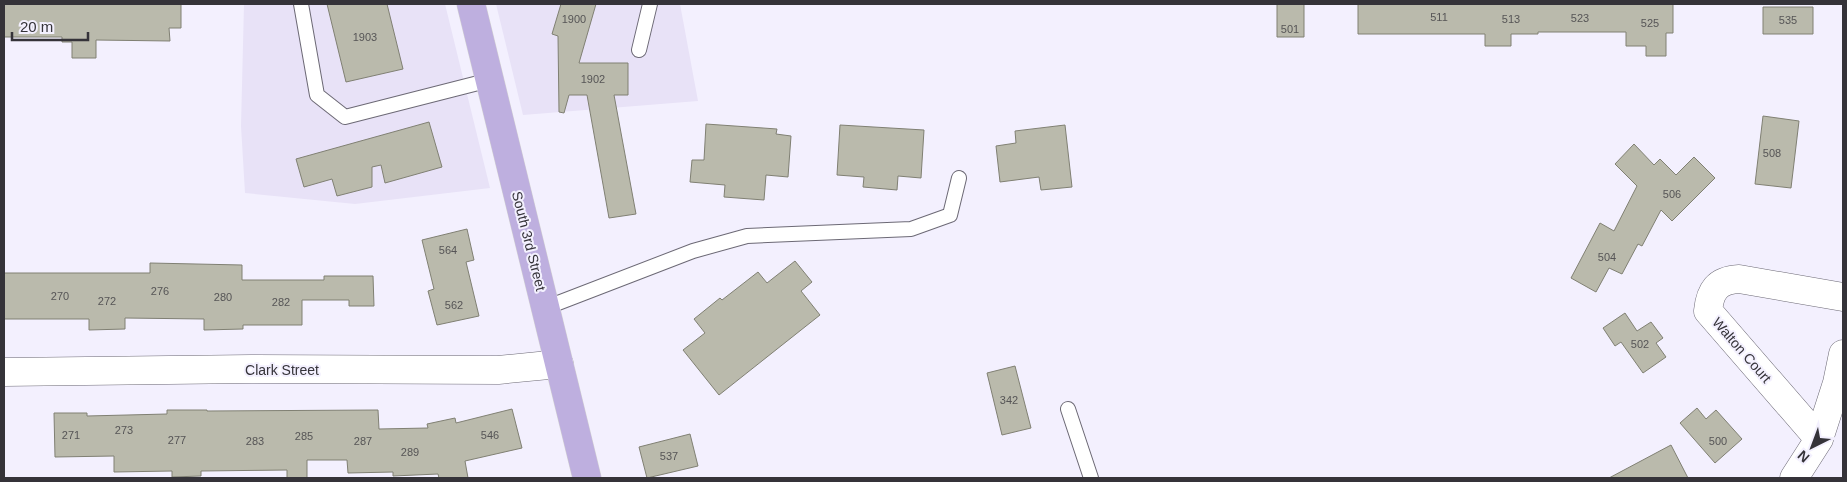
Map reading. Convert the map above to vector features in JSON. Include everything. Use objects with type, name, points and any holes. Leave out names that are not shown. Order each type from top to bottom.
[{"type":"main road","name":"South 3rd Street","points":[[471,4],[587,478]]},
{"type":"street","name":"Walton Court","points":[[1819,439],[1708,311],[1710,297],[1721,283],[1739,278],[1843,297]]},
{"type":"street","points":[[1794,478],[1819,439],[1837,383],[1843,354]]},
{"type":"street","name":"Clark Street","points":[[4,372],[250,369],[498,370],[559,364]]},
{"type":"lane","points":[[302,4],[317,96],[345,117],[490,80]]},
{"type":"lane","points":[[639,50],[650,4]]},
{"type":"lane","points":[[546,308],[693,252],[747,236],[911,229],[950,215],[959,178]]},
{"type":"lane","points":[[1068,409],[1091,478]]},
{"type":"shaded area","points":[[244,4],[445,4],[490,188],[355,204],[245,193],[241,126]]},
{"type":"shaded area","points":[[496,4],[680,4],[698,101],[523,115]]},
{"type":"building","points":[[4,4],[181,4],[181,28],[169,28],[170,41],[96,40],[96,58],[72,58],[72,42],[62,42],[62,37],[4,37]]},
{"type":"building","points":[[327,4],[387,4],[403,69],[346,82]]},
{"type":"building","points":[[561,4],[596,4],[579,63],[628,63],[628,95],[614,95],[636,214],[609,218],[587,95],[569,95],[564,113],[559,112],[558,36],[552,34]]},
{"type":"building","points":[[1277,4],[1304,4],[1304,37],[1277,37]]},
{"type":"building","points":[[1358,4],[1673,4],[1673,33],[1666,33],[1666,56],[1646,56],[1646,46],[1626,46],[1626,32],[1538,32],[1538,34],[1511,34],[1511,46],[1485,46],[1485,34],[1358,34]]},
{"type":"building","points":[[1763,7],[1813,7],[1813,34],[1763,34]]},
{"type":"building","points":[[1763,116],[1799,121],[1791,188],[1755,184]]},
{"type":"building","points":[[429,122],[442,167],[385,183],[381,165],[372,167],[372,187],[337,196],[332,179],[304,187],[296,159]]},
{"type":"building","points":[[706,124],[777,129],[776,134],[791,136],[788,177],[766,175],[764,200],[724,197],[725,185],[690,182],[692,160],[704,160]]},
{"type":"building","points":[[840,125],[924,130],[921,178],[898,176],[897,190],[863,187],[864,177],[837,175]]},
{"type":"building","points":[[1065,125],[1072,187],[1041,190],[1039,177],[1000,182],[996,146],[1016,143],[1015,131]]},
{"type":"building","points":[[1634,144],[1654,165],[1660,159],[1676,175],[1694,157],[1715,178],[1672,221],[1661,210],[1642,246],[1638,244],[1622,274],[1609,268],[1596,292],[1571,278],[1600,223],[1614,231],[1637,186],[1615,164]]},
{"type":"building","points":[[467,229],[474,260],[466,262],[479,316],[437,325],[428,291],[434,289],[422,240]]},
{"type":"building","points":[[795,261],[812,282],[801,291],[820,315],[719,395],[683,350],[705,333],[694,319],[720,298],[722,300],[758,272],[767,283]]},
{"type":"building","points":[[150,263],[242,265],[242,280],[324,280],[324,276],[373,276],[374,306],[349,306],[349,300],[302,300],[302,325],[243,325],[243,329],[204,330],[204,319],[125,318],[125,329],[89,330],[89,319],[4,319],[4,273],[150,273]]},
{"type":"building","points":[[1625,313],[1637,331],[1651,322],[1663,338],[1656,343],[1666,357],[1643,373],[1621,342],[1615,346],[1603,328]]},
{"type":"building","points":[[1015,366],[1031,428],[1002,435],[987,373]]},
{"type":"building","points":[[1697,408],[1706,419],[1716,410],[1742,439],[1715,463],[1680,423]]},
{"type":"building","points":[[512,409],[522,448],[465,461],[468,478],[439,478],[438,474],[393,476],[393,472],[348,473],[347,460],[307,460],[307,478],[287,478],[287,470],[201,471],[201,476],[172,477],[172,471],[114,472],[114,456],[55,457],[54,413],[87,413],[87,416],[167,414],[167,410],[378,410],[379,429],[428,428],[427,424],[455,418],[456,423]]},
{"type":"building","points":[[690,434],[698,466],[647,478],[639,447]]},
{"type":"building","points":[[1671,445],[1688,478],[1609,478]]}]
